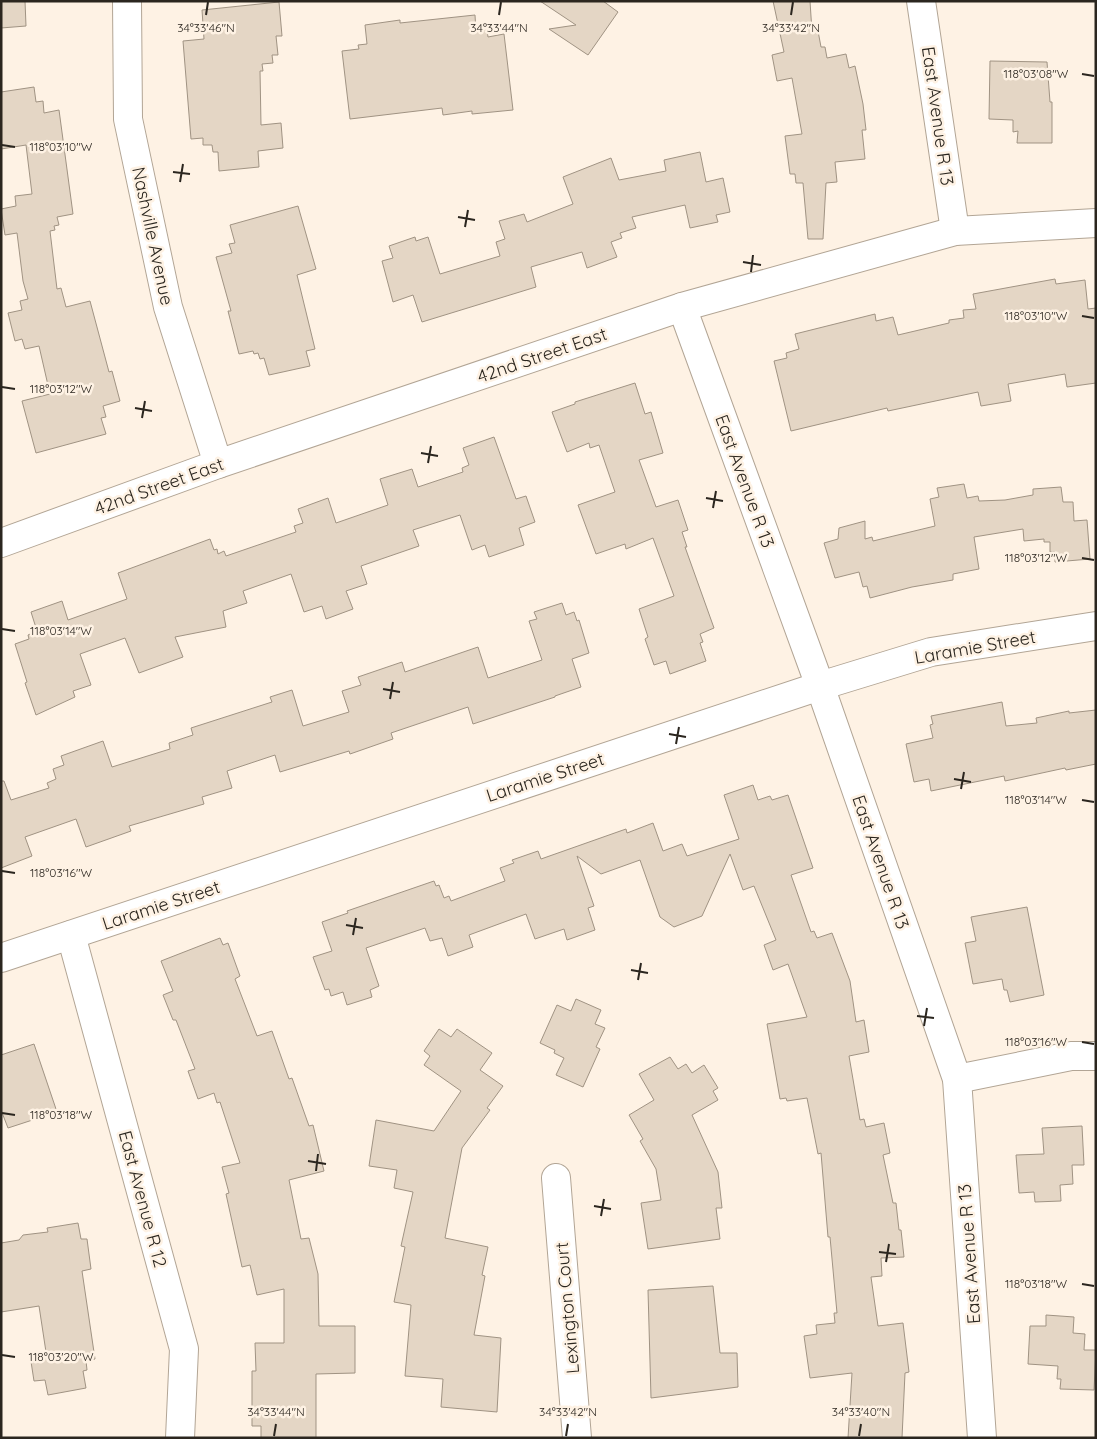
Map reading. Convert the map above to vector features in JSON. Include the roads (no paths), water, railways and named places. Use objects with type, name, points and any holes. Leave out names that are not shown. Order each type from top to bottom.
[{"type":"street","name":"Nashville Avenue","points":[[127,1],[128,119],[168,307],[218,464]]},
{"type":"street","name":"East Avenue R 13","points":[[921,1],[955,231]]},
{"type":"street","name":"42nd Street East","points":[[1,542],[218,464],[682,307],[955,231],[1096,223]]},
{"type":"street","name":"East Avenue R 13","points":[[682,307],[820,686],[957,1079],[982,1438]]},
{"type":"street","name":"Laramie Street","points":[[1,958],[820,686],[931,652],[1096,626]]},
{"type":"street","name":"East Avenue R 12","points":[[71,935],[184,1348],[180,1438]]},
{"type":"street","points":[[957,1079],[1071,1056],[1096,1056]]},
{"type":"street","name":"Lexington Court","points":[[556,1178],[578,1438]]}]
